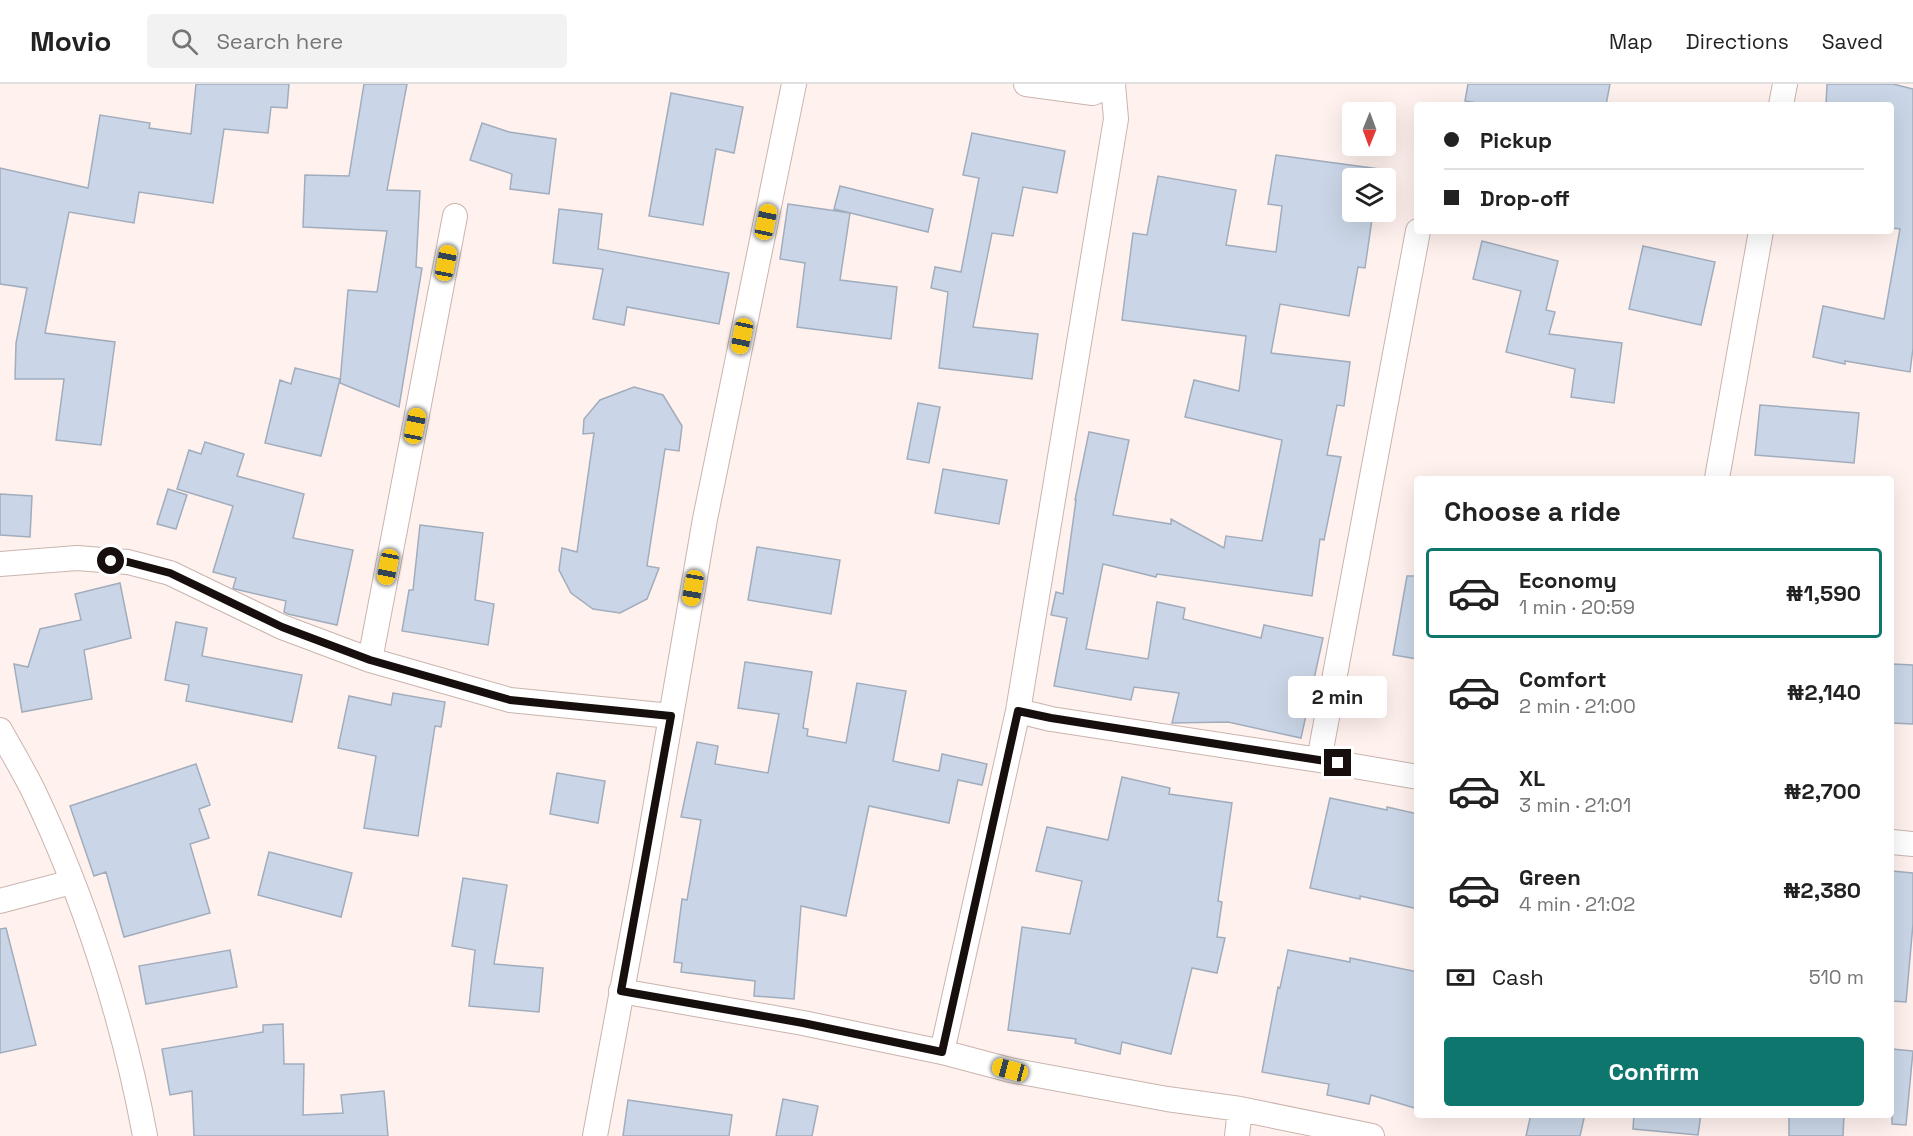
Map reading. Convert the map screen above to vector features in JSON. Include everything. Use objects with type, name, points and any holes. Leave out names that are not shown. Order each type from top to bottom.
[{"type":"street","points":[[596,1136],[705,519],[794,84]]},
{"type":"street","points":[[942,1052],[1018,711],[1116,119],[1113,84],[1093,93],[1026,84]]},
{"type":"street","points":[[1782,102],[1785,84]]},
{"type":"street","points":[[370,660],[455,216]]},
{"type":"street","points":[[1318,760],[1417,234]]},
{"type":"street","points":[[1717,476],[1760,234]]},
{"type":"street","points":[[0,564],[77,558],[138,565],[170,573],[282,627],[370,660],[510,700],[671,716]]},
{"type":"street","points":[[1018,711],[1414,776]]},
{"type":"street","points":[[0,730],[33,790],[72,882],[97,954],[134,1076],[145,1136]]},
{"type":"street","points":[[1894,842],[1913,844]]},
{"type":"street","points":[[0,901],[72,882]]},
{"type":"street","points":[[621,991],[803,1023],[942,1052],[1010,1070],[1167,1099],[1240,1109],[1372,1136]]},
{"type":"street","points":[[1237,1136],[1240,1109]]},
{"type":"building","points":[[196,84],[289,84],[287,108],[271,107],[268,133],[224,129],[213,203],[139,192],[134,223],[69,212],[45,333],[115,342],[101,445],[56,440],[64,379],[15,379],[16,343],[27,288],[0,284],[0,168],[88,188],[100,115],[150,123],[149,128],[191,134]]},
{"type":"building","points":[[364,84],[407,84],[387,190],[420,191],[416,267],[422,268],[399,407],[340,383],[348,290],[377,292],[387,231],[303,227],[305,175],[349,176]]},
{"type":"building","points":[[1468,84],[1610,84],[1607,102],[1465,101]]},
{"type":"building","points":[[1827,84],[1893,84],[1913,89],[1913,348],[1910,372],[1845,361],[1845,364],[1813,357],[1823,306],[1884,319],[1900,229],[1894,228],[1894,102],[1826,102]]},
{"type":"building","points":[[671,93],[743,107],[734,153],[716,149],[703,225],[649,216]]},
{"type":"building","points":[[482,123],[509,132],[556,139],[549,194],[510,189],[512,174],[470,160]]},
{"type":"building","points":[[972,133],[1065,151],[1057,193],[1023,187],[1013,236],[992,233],[973,327],[1038,334],[1032,379],[939,368],[948,292],[931,288],[935,267],[961,272],[979,178],[963,175]]},
{"type":"building","points":[[1276,155],[1372,168],[1342,168],[1342,222],[1372,222],[1365,268],[1358,267],[1349,316],[1280,304],[1271,353],[1350,362],[1344,406],[1337,405],[1327,455],[1341,457],[1324,540],[1320,539],[1312,596],[1157,574],[1156,577],[1103,564],[1086,649],[1148,659],[1157,602],[1185,608],[1183,619],[1261,638],[1264,625],[1323,638],[1301,738],[1228,722],[1172,723],[1179,693],[1134,687],[1131,700],[1054,686],[1067,618],[1051,615],[1056,592],[1063,594],[1075,500],[1089,432],[1129,440],[1113,515],[1171,524],[1171,519],[1224,548],[1226,536],[1262,541],[1282,440],[1185,417],[1194,380],[1239,391],[1246,336],[1122,320],[1133,233],[1147,235],[1158,176],[1236,190],[1226,245],[1276,252],[1282,206],[1268,204]]},
{"type":"building","points":[[840,186],[933,209],[928,232],[834,209]]},
{"type":"building","points":[[788,204],[850,213],[840,280],[897,287],[891,339],[797,327],[805,263],[780,259]]},
{"type":"building","points":[[559,209],[602,214],[598,249],[729,273],[719,324],[627,307],[624,325],[593,319],[603,269],[553,263]]},
{"type":"building","points":[[1482,241],[1558,261],[1546,310],[1555,312],[1549,334],[1622,343],[1614,403],[1571,397],[1575,369],[1506,352],[1521,291],[1473,279]]},
{"type":"building","points":[[1643,246],[1715,262],[1701,325],[1629,309]]},
{"type":"building","points":[[295,368],[340,379],[321,456],[265,443],[280,380],[291,384]]},
{"type":"building","points":[[634,387],[663,395],[682,426],[679,451],[665,449],[647,566],[659,568],[647,599],[620,613],[593,609],[571,593],[559,570],[562,548],[577,552],[594,433],[583,434],[584,419],[600,400]]},
{"type":"building","points":[[918,403],[940,407],[929,463],[907,459]]},
{"type":"building","points":[[1760,405],[1859,413],[1854,463],[1755,455]]},
{"type":"building","points":[[205,442],[244,454],[237,476],[304,494],[293,538],[353,550],[337,625],[288,614],[284,612],[286,601],[235,589],[233,588],[236,578],[213,572],[233,506],[177,489],[189,450],[201,454]]},
{"type":"building","points":[[943,469],[1007,480],[999,524],[935,513]]},
{"type":"building","points":[[168,489],[187,495],[176,529],[157,524]]},
{"type":"building","points":[[0,494],[32,496],[30,537],[0,535]]},
{"type":"building","points":[[420,525],[483,533],[475,600],[494,604],[488,645],[402,631],[409,590],[413,590]]},
{"type":"building","points":[[757,547],[840,560],[831,614],[748,600]]},
{"type":"building","points":[[1407,576],[1414,576],[1414,658],[1393,655]]},
{"type":"building","points":[[120,583],[131,638],[84,650],[92,699],[22,712],[14,664],[28,667],[40,629],[81,620],[75,594]]},
{"type":"building","points":[[176,622],[207,628],[202,656],[302,675],[292,722],[186,701],[189,685],[165,680]]},
{"type":"building","points":[[745,662],[812,672],[803,728],[808,729],[807,736],[846,743],[857,683],[906,691],[893,761],[939,771],[942,754],[987,764],[982,785],[958,780],[949,823],[869,806],[846,916],[801,906],[794,999],[754,996],[755,981],[681,972],[682,963],[674,962],[682,899],[687,900],[701,820],[681,817],[697,742],[718,746],[715,764],[768,773],[779,714],[738,708]]},
{"type":"building","points":[[1894,664],[1913,665],[1913,724],[1894,723]]},
{"type":"building","points":[[393,693],[445,702],[441,727],[435,726],[418,836],[364,828],[376,756],[338,748],[349,696],[391,705]]},
{"type":"building","points":[[196,764],[210,805],[199,809],[209,838],[190,844],[210,913],[124,937],[106,872],[94,876],[70,806]]},
{"type":"building","points":[[557,773],[605,781],[598,823],[550,814]]},
{"type":"building","points":[[1122,777],[1170,788],[1169,794],[1232,803],[1218,901],[1222,902],[1217,937],[1225,938],[1217,973],[1192,968],[1171,1054],[1122,1042],[1120,1054],[1075,1043],[1076,1039],[1008,1030],[1022,927],[1070,934],[1082,881],[1036,871],[1047,827],[1108,840]]},
{"type":"building","points":[[1330,798],[1414,813],[1414,908],[1310,888]]},
{"type":"building","points":[[269,852],[352,873],[341,917],[258,895]]},
{"type":"building","points":[[1894,871],[1913,873],[1913,924],[1906,1002],[1894,1001]]},
{"type":"building","points":[[463,878],[507,885],[494,964],[543,968],[539,1012],[469,1006],[475,950],[452,946]]},
{"type":"building","points":[[6,928],[36,1045],[0,1053],[0,929]]},
{"type":"building","points":[[230,950],[237,987],[146,1004],[139,966]]},
{"type":"building","points":[[1288,950],[1350,962],[1350,958],[1414,971],[1414,1108],[1371,1095],[1369,1104],[1327,1095],[1329,1084],[1262,1072],[1278,987],[1280,988]]},
{"type":"building","points":[[283,1024],[284,1064],[304,1064],[303,1115],[343,1113],[341,1095],[384,1091],[388,1136],[194,1136],[192,1091],[170,1095],[162,1049],[263,1032],[263,1025]]},
{"type":"building","points":[[1894,1049],[1913,1051],[1906,1125],[1892,1124],[1892,1118],[1894,1118]]},
{"type":"building","points":[[783,1099],[818,1106],[812,1136],[776,1136]]},
{"type":"building","points":[[628,1100],[732,1115],[729,1136],[623,1136]]},
{"type":"building","points":[[1530,1118],[1584,1118],[1580,1136],[1526,1136]]},
{"type":"building","points":[[1634,1118],[1700,1118],[1698,1135],[1633,1129]]},
{"type":"building","points":[[1789,1118],[1844,1118],[1843,1136],[1789,1136]]},
{"type":"route","points":[[111,561],[128,562],[170,573],[282,627],[370,660],[510,700],[671,716],[621,991],[803,1023],[942,1052],[1018,711],[1338,763]]}]
